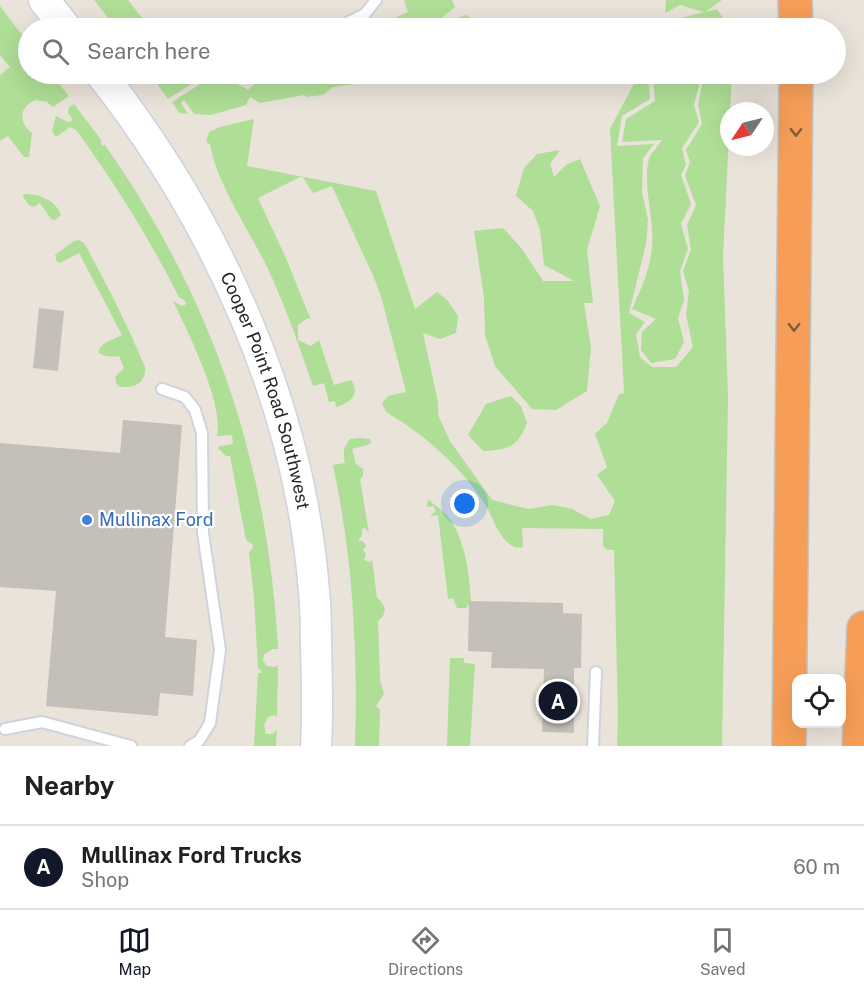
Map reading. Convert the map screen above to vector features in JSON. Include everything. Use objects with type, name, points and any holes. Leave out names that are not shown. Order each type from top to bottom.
[{"type":"highway","points":[[795,0],[796,18]]},
{"type":"highway","points":[[789,746],[796,84]]},
{"type":"highway","points":[[767,746],[792,507]]},
{"type":"highway","points":[[859,746],[864,628]]},
{"type":"main road","points":[[44,0],[58,18]]},
{"type":"main road","name":"Cooper Point Road Southwest","points":[[108,84],[155,149],[196,215],[224,267],[254,338],[271,388],[303,508],[314,591],[317,674],[316,746]]},
{"type":"lane","points":[[357,18],[365,14],[376,0]]},
{"type":"lane","points":[[162,389],[185,397],[195,410],[202,433],[203,533],[220,650],[210,723],[199,741],[190,746]]},
{"type":"lane","points":[[593,746],[596,672]]},
{"type":"lane","points":[[5,729],[42,722],[131,746]]},
{"type":"green space","points":[[94,0],[128,0],[142,18],[108,18]]},
{"type":"green space","points":[[404,0],[452,0],[455,7],[441,18],[395,18],[408,12]]},
{"type":"green space","points":[[666,0],[722,0],[705,12],[717,9],[723,18],[681,18],[704,12],[680,5],[665,13]]},
{"type":"green space","points":[[0,6],[18,30],[18,84],[59,84],[69,96],[53,107],[47,102],[36,100],[26,106],[22,115],[24,124],[32,133],[29,157],[24,157],[8,136],[0,141],[0,75],[10,67],[0,55]]},
{"type":"green space","points":[[157,84],[191,84],[168,99]]},
{"type":"green space","points":[[200,84],[236,84],[248,90],[256,84],[354,84],[333,87],[323,95],[307,97],[304,95],[260,103],[250,97],[246,105],[211,115],[194,114],[184,100],[181,103],[188,114],[179,113],[172,102]]},
{"type":"green space","points":[[634,84],[649,84],[650,99],[622,116],[617,146],[654,144],[643,158],[642,192],[648,220],[646,244],[629,313],[645,322],[636,334],[640,357],[652,367],[676,367],[693,347],[686,315],[689,291],[683,271],[691,250],[687,225],[696,205],[685,176],[690,162],[686,150],[702,124],[698,105],[702,84],[732,84],[731,102],[720,102],[720,156],[728,156],[723,256],[728,397],[722,746],[617,746],[614,550],[607,550],[603,546],[603,529],[522,528],[523,547],[510,545],[500,533],[486,506],[454,465],[415,431],[386,412],[382,403],[388,396],[406,392],[375,280],[332,186],[313,193],[302,177],[376,191],[415,309],[437,292],[448,301],[458,316],[456,333],[440,339],[423,333],[438,402],[438,415],[450,441],[492,500],[529,509],[552,505],[572,509],[591,519],[609,515],[615,501],[597,475],[607,467],[595,434],[607,423],[619,394],[624,393],[610,129]]},
{"type":"green space","points":[[654,84],[699,84],[694,105],[699,122],[682,148],[686,165],[681,175],[691,204],[681,224],[688,249],[680,271],[684,300],[678,318],[684,342],[675,359],[651,363],[641,350],[642,332],[656,319],[632,309],[647,272],[652,248],[647,169],[650,157],[662,140],[622,142],[626,119],[655,101]]},
{"type":"green space","points":[[74,104],[102,141],[100,142],[103,146],[105,145],[143,203],[176,262],[205,323],[228,385],[247,448],[262,513],[272,580],[278,649],[264,654],[263,661],[267,666],[278,665],[277,718],[275,715],[268,717],[264,725],[266,734],[272,734],[277,730],[276,746],[254,746],[258,673],[262,671],[258,668],[249,552],[253,548],[252,544],[246,540],[230,456],[226,456],[218,448],[233,444],[232,435],[217,436],[218,422],[210,387],[173,301],[182,306],[186,302],[179,297],[131,211],[76,130],[70,127],[56,137],[52,131],[56,116],[68,122],[72,121],[68,113],[69,107]]},
{"type":"green space","points":[[254,119],[247,166],[301,176],[258,198],[311,320],[308,318],[298,325],[298,340],[311,346],[319,340],[334,385],[351,380],[354,385],[354,394],[350,400],[336,407],[335,401],[329,402],[324,383],[313,386],[275,283],[219,175],[210,144],[206,142],[209,132]]},
{"type":"green space","points":[[560,150],[550,164],[554,177],[566,165],[580,159],[600,206],[587,250],[593,303],[584,303],[591,348],[587,391],[556,410],[532,409],[495,366],[485,335],[484,297],[474,231],[503,228],[522,249],[543,281],[574,281],[544,265],[540,230],[533,211],[516,196],[524,168],[537,154]]},
{"type":"green space","points":[[24,194],[46,199],[55,205],[61,215],[55,220],[51,219],[40,203],[34,207],[29,205],[23,197]]},
{"type":"green space","points":[[79,240],[84,243],[108,288],[145,367],[141,381],[130,387],[120,387],[116,383],[115,377],[124,368],[119,356],[111,357],[100,354],[100,348],[122,335],[79,253],[60,263],[57,262],[55,255],[74,241]]},
{"type":"green space","points":[[511,396],[521,406],[527,423],[520,438],[506,448],[483,451],[468,435],[486,404]]},
{"type":"green space","points":[[359,438],[371,441],[370,444],[352,449],[356,464],[363,469],[363,476],[360,479],[369,533],[365,528],[362,529],[362,535],[358,541],[363,541],[366,546],[363,550],[366,554],[364,560],[369,562],[372,560],[377,598],[385,608],[383,616],[378,621],[380,680],[384,694],[376,706],[380,710],[379,746],[355,746],[356,675],[353,605],[340,500],[333,465],[345,463],[346,445],[350,439]]},
{"type":"green space","points":[[428,500],[447,515],[463,547],[471,601],[466,608],[457,608],[453,598],[448,599],[438,515],[430,516],[436,511],[433,506],[427,507]]},
{"type":"green space","points":[[450,658],[464,658],[464,663],[475,664],[470,746],[447,746]]},
{"type":"building","points":[[39,308],[64,311],[58,371],[33,368]]},
{"type":"building","name":"Mullinax Ford","points":[[123,420],[182,425],[165,637],[197,640],[193,696],[160,693],[158,716],[46,706],[56,591],[0,587],[0,443],[120,453]]},
{"type":"building","points":[[469,601],[563,603],[563,613],[582,614],[581,668],[574,668],[574,733],[542,732],[544,669],[491,668],[492,652],[468,651]]},
{"type":"place","name":"Mullinax Ford","points":[[87,520]]},
{"type":"place","name":"Mullinax Ford Trucks","points":[[558,701]]}]
